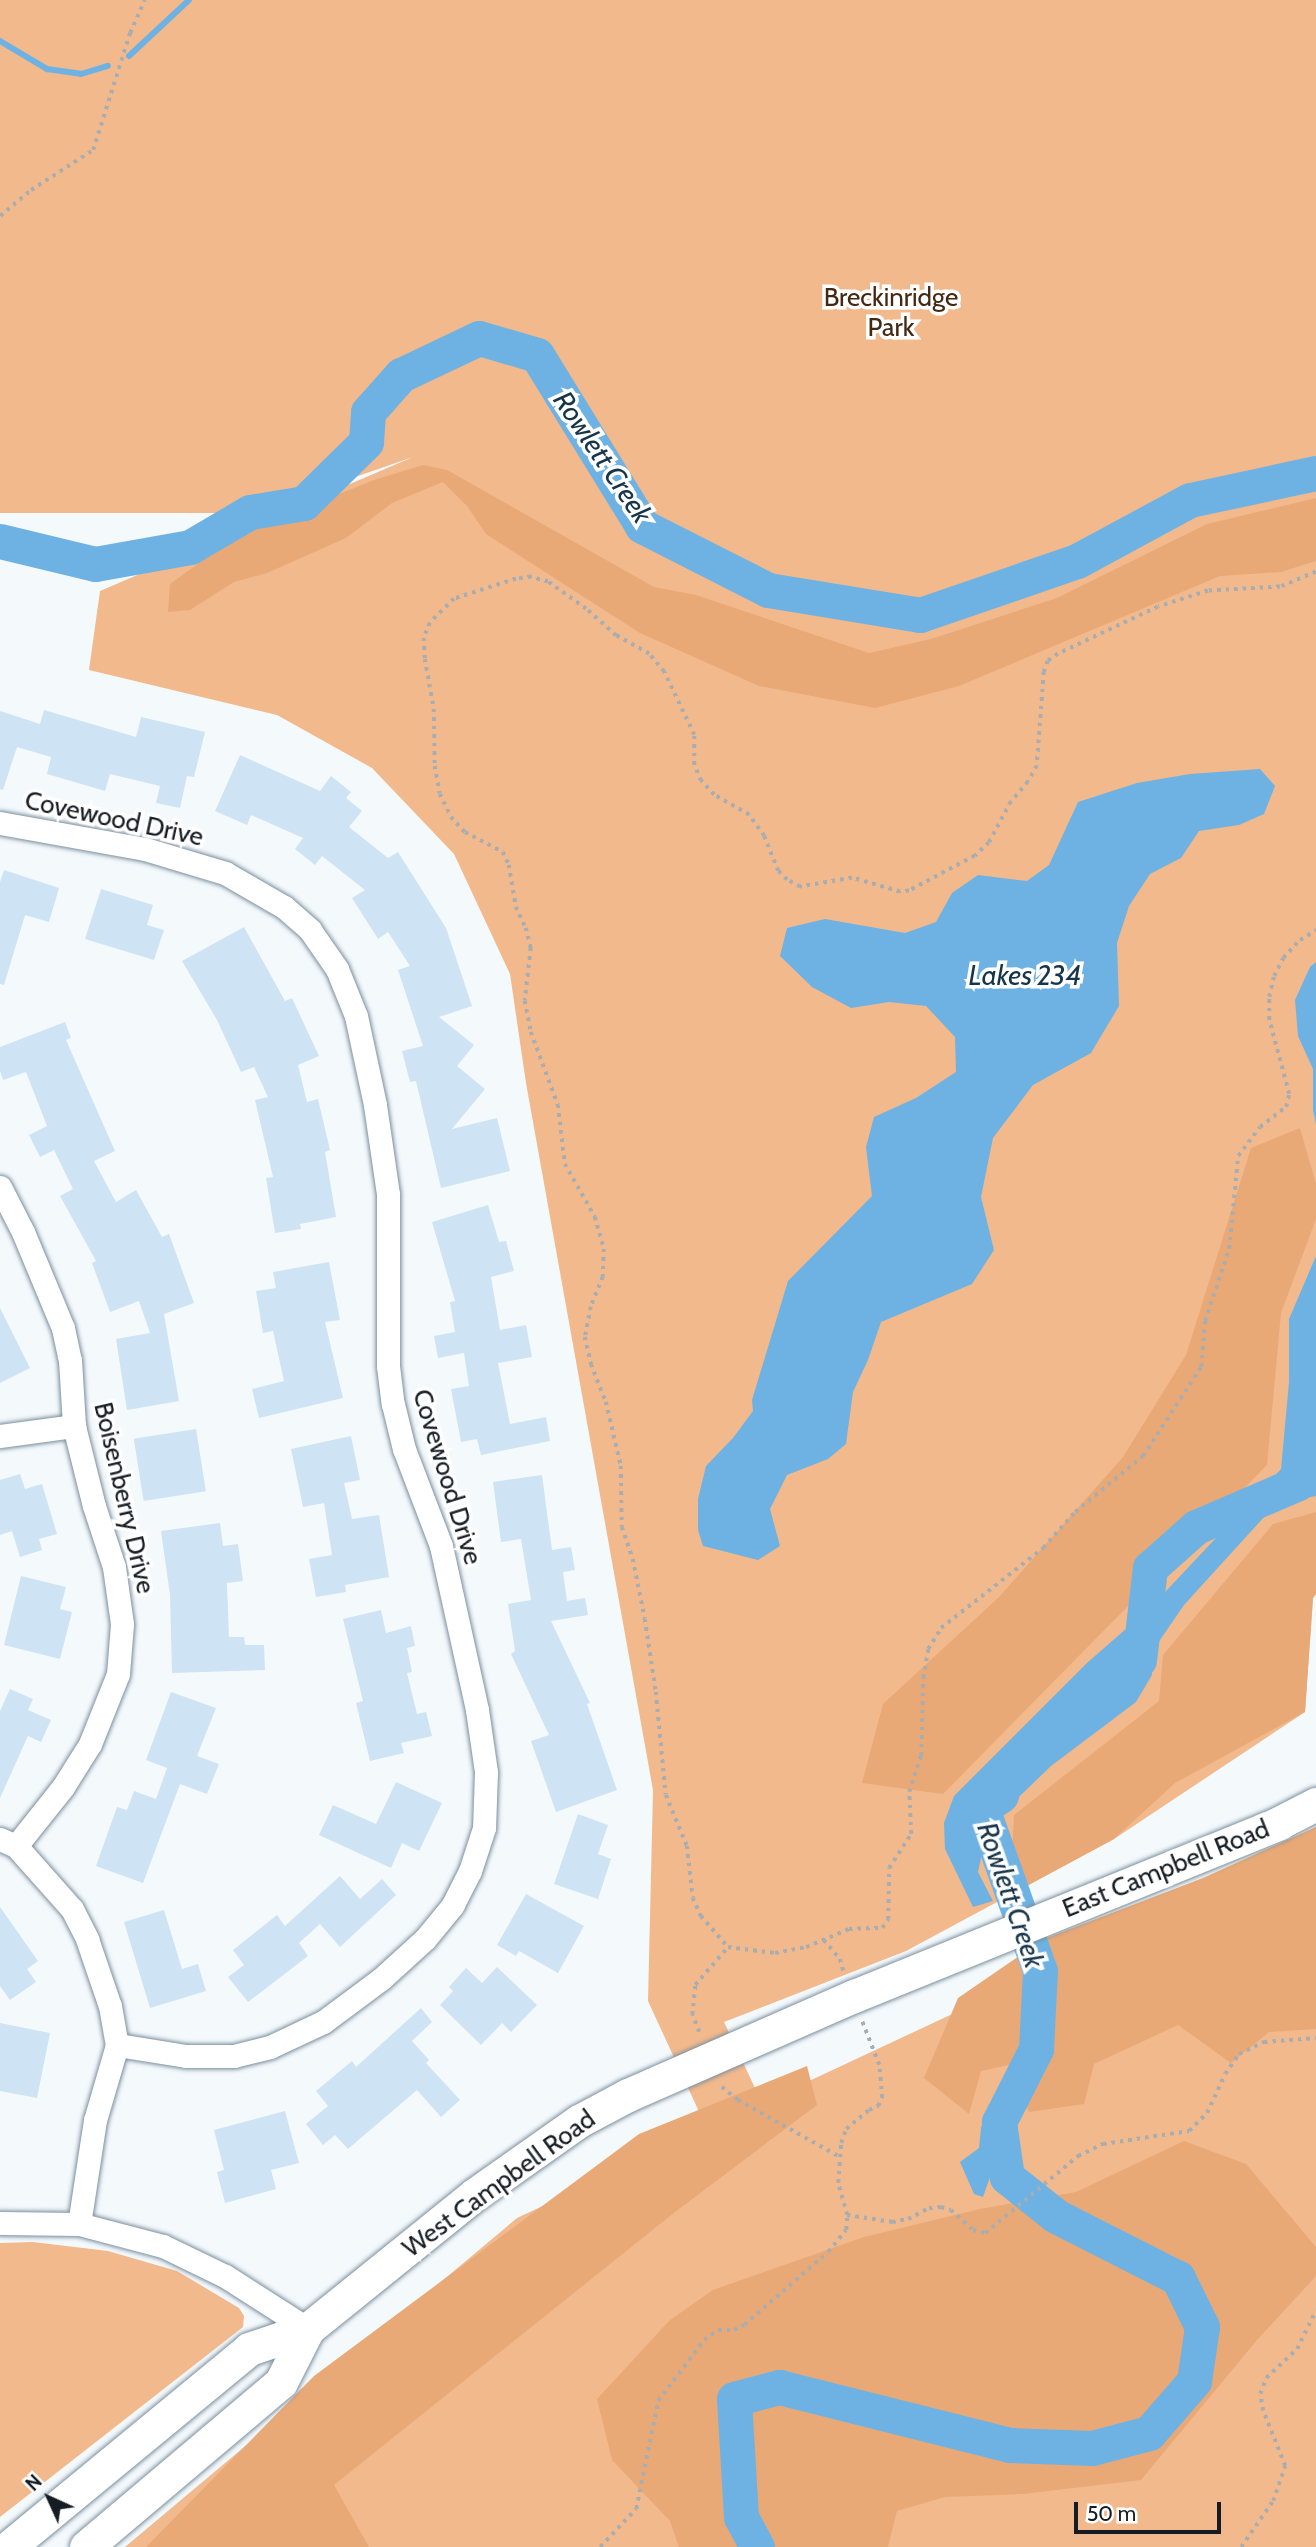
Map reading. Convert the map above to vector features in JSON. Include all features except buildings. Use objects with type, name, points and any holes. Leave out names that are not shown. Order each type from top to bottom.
[{"type":"main road","name":"East Campbell Road","points":[[820,2011],[1279,1823],[1316,1804]]},
{"type":"main road","name":"West Campbell Road","points":[[9,2547],[249,2349],[308,2329],[474,2195],[579,2122],[628,2095],[820,2011]]},
{"type":"main road","name":"West Campbell Road","points":[[86,2547],[281,2382],[308,2329]]},
{"type":"street","name":"Covewood Drive","points":[[0,823],[145,849],[225,873],[284,906],[310,930],[337,969],[356,1016],[375,1105],[388,1194],[388,1366],[393,1404],[409,1462],[441,1546],[477,1710],[486,1772],[484,1828],[470,1871],[453,1905],[425,1939],[381,1979],[333,2015],[270,2047],[234,2056],[186,2056],[117,2045]]},
{"type":"street","name":"Boisenberry Drive","points":[[0,1187],[23,1232],[63,1328],[70,1360],[74,1426],[94,1506],[114,1567],[122,1624],[121,1650],[108,1704],[90,1744],[63,1787],[8,1843]]},
{"type":"street","points":[[0,1436],[74,1426]]},
{"type":"street","points":[[8,1843],[72,1909],[87,1939],[110,2006],[117,2045],[95,2120],[79,2224]]},
{"type":"street","points":[[0,2223],[79,2224],[163,2246],[196,2260],[308,2329]]},
{"type":"path","points":[[0,216],[31,190],[93,150],[130,33],[145,0]]},
{"type":"path","points":[[1316,572],[1280,587],[1208,591],[1158,607],[1048,661],[1044,672],[1037,766],[1028,782],[1010,802],[989,842],[975,856],[909,891],[900,892],[852,878],[800,887],[787,880],[778,871],[764,836],[749,815],[714,795],[701,781],[694,765],[694,736],[664,672],[649,654],[616,636],[586,609],[548,582],[531,577],[516,579],[454,599],[430,623],[424,638],[425,659],[434,709],[435,766],[440,794],[451,817],[465,832],[503,852],[509,865],[516,907],[526,928],[531,948],[525,1001],[531,1032],[558,1105],[565,1164],[596,1217],[604,1249],[603,1277],[591,1307],[585,1337],[591,1364],[606,1402],[621,1466],[622,1527],[633,1559],[645,1619],[656,1692],[666,1795],[687,1846],[693,1898],[701,1916],[728,1947],[775,1953],[824,1940],[849,1928],[882,1928],[888,1920],[889,1868],[911,1834],[909,1792],[920,1756],[923,1678],[928,1649],[941,1628],[1043,1548],[1075,1511],[1143,1456],[1200,1367],[1205,1321],[1229,1249],[1238,1156],[1260,1127],[1286,1107],[1289,1094],[1269,1020],[1269,997],[1274,976],[1283,958],[1300,940],[1316,930]]},
{"type":"path","points":[[600,2547],[636,2509],[657,2401],[710,2333],[734,2330],[744,2325],[828,2252],[846,2230],[847,2215],[838,2183],[846,2129],[878,2106],[882,2098],[879,2065],[854,1996],[839,1959],[824,1940]]},
{"type":"path","points":[[699,2032],[692,2015],[695,1984],[728,1947]]},
{"type":"path","points":[[847,2215],[892,2222],[908,2220],[929,2208],[941,2207],[951,2210],[980,2233],[988,2230],[1078,2156],[1103,2144],[1189,2131],[1207,2113],[1225,2074],[1239,2054],[1264,2042],[1316,2038]]},
{"type":"path","points":[[722,2087],[738,2100],[840,2157]]},
{"type":"path","points":[[1241,2547],[1273,2501],[1285,2466],[1263,2411],[1261,2394],[1266,2378],[1297,2349],[1316,2310]]},
{"type":"green space","name":"Breckinridge Park","points":[[0,0],[1316,0],[1316,1594],[1313,1598],[1305,1712],[1114,1839],[906,1951],[724,2022],[762,2103],[1316,1844],[1316,2547],[125,2547],[517,2218],[707,2129],[648,2001],[653,1790],[526,1083],[510,974],[454,854],[372,768],[277,715],[89,670],[100,591],[413,457],[251,513],[0,513]]},
{"type":"green space","points":[[33,2242],[108,2251],[177,2271],[239,2308],[244,2316],[243,2327],[0,2517],[0,2243]]},
{"type":"shaded area","points":[[423,465],[447,470],[654,587],[696,595],[869,653],[931,639],[1057,598],[1207,524],[1316,498],[1316,561],[1281,572],[1220,576],[959,686],[875,708],[759,686],[640,633],[486,534],[467,506],[443,482],[392,503],[346,538],[267,573],[234,582],[190,610],[168,612],[170,584],[238,535],[374,480]]},
{"type":"shaded area","points":[[1300,1128],[1316,1184],[1316,1219],[1281,1313],[1267,1465],[943,1794],[862,1783],[883,1704],[999,1597],[1123,1457],[1186,1355],[1251,1148]]},
{"type":"shaded area","points":[[1316,1512],[1316,1594],[1313,1598],[1305,1712],[1175,1783],[1114,1839],[1010,1895],[1014,1815],[1159,1701],[1163,1655],[1273,1524]]},
{"type":"shaded area","points":[[1316,1827],[1316,2029],[1269,2032],[1231,2063],[1178,2025],[1094,2064],[1084,2104],[1029,2112],[1009,2065],[981,2071],[969,2114],[924,2078],[958,1998],[1044,1939],[1203,1878]]},
{"type":"shaded area","points":[[807,2066],[817,2105],[675,2212],[334,2485],[369,2547],[146,2547],[314,2376],[639,2134]]},
{"type":"shaded area","points":[[1184,2141],[1246,2164],[1316,2247],[1316,2276],[1257,2340],[1141,2480],[1023,2494],[945,2497],[897,2511],[888,2547],[679,2547],[670,2521],[612,2460],[597,2399],[670,2320],[713,2290],[864,2237],[980,2209],[1076,2192]]},
{"type":"water","name":"Lakes 234","points":[[1260,769],[1275,786],[1264,814],[1239,825],[1199,831],[1181,858],[1150,874],[1129,906],[1117,943],[1119,1006],[1091,1053],[1033,1085],[993,1138],[981,1197],[994,1250],[972,1284],[881,1322],[853,1392],[846,1444],[828,1459],[787,1475],[770,1509],[780,1546],[758,1560],[703,1546],[698,1530],[698,1499],[706,1466],[733,1438],[753,1411],[752,1400],[788,1281],[872,1196],[866,1147],[874,1117],[916,1098],[956,1072],[955,1037],[926,1006],[889,1002],[851,1008],[812,987],[780,956],[787,928],[825,919],[905,933],[936,922],[952,893],[978,875],[1027,881],[1049,865],[1078,802],[1137,783],[1190,774]]},
{"type":"water","points":[[1316,962],[1316,1125],[1313,1110],[1313,1069],[1298,1036],[1295,1000],[1310,967]]},
{"type":"water","points":[[1316,1256],[1316,1496],[1283,1502],[1265,1516],[1184,1605],[1149,1656],[1152,1675],[1136,1702],[1051,1766],[995,1820],[984,1844],[978,1872],[993,1901],[973,1907],[945,1849],[944,1823],[954,1796],[1088,1662],[1150,1608],[1281,1469],[1289,1382],[1289,1319]]},
{"type":"water","points":[[989,2104],[1009,2108],[1004,2136],[1006,2150],[995,2163],[983,2197],[974,2194],[960,2162],[979,2148],[981,2128]]},
{"type":"waterway","points":[[129,56],[189,0]]},
{"type":"waterway","points":[[0,41],[47,69],[81,74],[108,66]]},
{"type":"waterway","name":"Rowlett Creek","points":[[0,541],[95,564],[190,547],[250,512],[304,503],[366,442],[368,412],[401,375],[479,338],[537,355],[642,526],[768,590],[920,615],[1077,561],[1190,500],[1316,473]]},
{"type":"waterway","name":"Rowlett Creek","points":[[1139,1660],[1150,1568],[1196,1527],[1298,1483],[1316,1448]]},
{"type":"waterway","name":"Rowlett Creek","points":[[757,2547],[741,2517],[734,2399],[779,2387],[1010,2445],[1092,2448],[1149,2433],[1194,2381],[1202,2327],[1178,2278],[1056,2216],[1007,2177],[999,2122],[1036,2049],[1040,1971],[982,1808],[1001,1795]]}]
